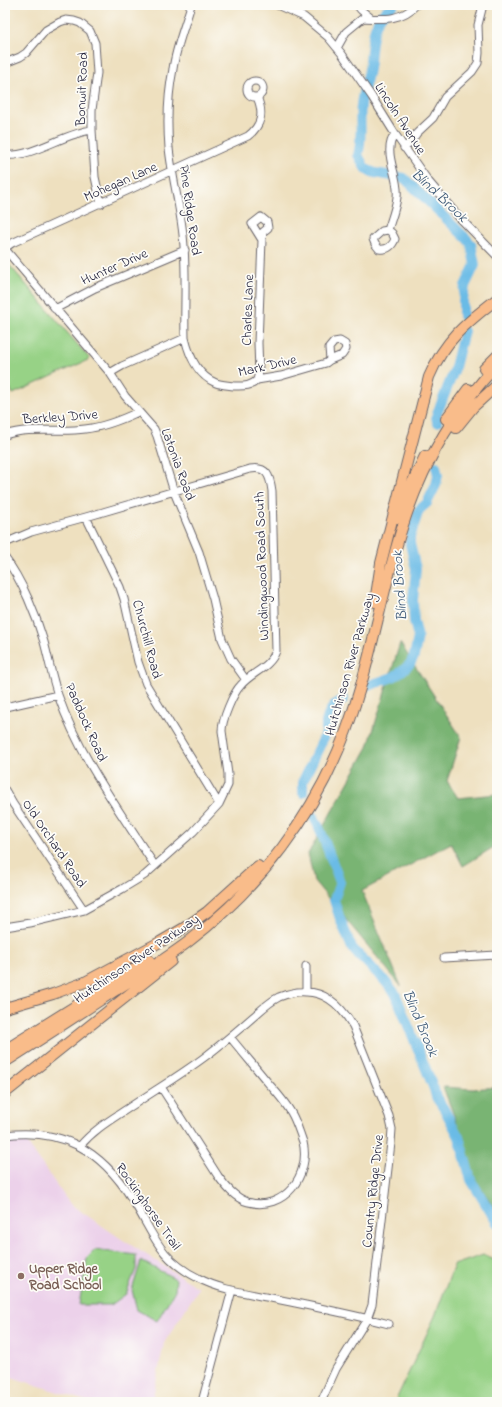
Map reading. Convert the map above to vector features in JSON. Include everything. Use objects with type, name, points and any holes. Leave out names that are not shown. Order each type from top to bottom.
[{"type":"highway","points":[[375,602],[380,563],[425,391],[435,364],[450,340],[464,325],[497,299]]},
{"type":"highway","name":"Hutchinson River Parkway","points":[[5,1050],[175,943],[202,922],[224,902],[258,866],[282,835],[314,786],[331,750],[351,694],[396,522],[423,458],[454,407],[478,376],[497,356]]},
{"type":"highway","name":"Hutchinson River Parkway","points":[[5,1062],[169,955],[201,932],[238,898],[271,861],[295,830],[316,796],[338,751],[358,695],[395,551],[414,496],[430,460],[445,434],[472,394],[497,365]]},
{"type":"highway","points":[[414,496],[439,452],[464,417],[497,385]]},
{"type":"highway","points":[[5,1008],[79,985],[103,974],[188,926],[207,912],[258,866]]},
{"type":"highway","points":[[5,1093],[203,935],[238,898]]},
{"type":"street","name":"Pine Ridge Road","points":[[185,338],[185,250],[172,171],[168,121],[172,69],[191,5]]},
{"type":"street","name":"Lincoln Avenue","points":[[277,5],[304,17],[328,37],[372,97],[404,148],[428,182],[497,256]]},
{"type":"street","points":[[357,5],[371,18]]},
{"type":"street","points":[[337,48],[346,32],[363,18],[385,19],[399,17],[416,5]]},
{"type":"street","points":[[404,148],[433,118],[445,97],[472,72],[478,63],[478,25],[483,5]]},
{"type":"street","name":"Bonwit Road","points":[[5,63],[26,53],[46,30],[66,20],[74,21],[85,26],[94,37],[97,73],[92,110],[92,130],[95,177],[101,204]]},
{"type":"street","name":"Mohegan Lane","points":[[5,248],[248,136],[259,125],[261,119],[262,111],[257,97]]},
{"type":"street","points":[[5,155],[17,155],[75,134],[92,130]]},
{"type":"street","points":[[388,230],[397,197],[390,150],[390,140],[395,134]]},
{"type":"street","name":"Charles Lane","points":[[257,380],[259,372],[258,343],[262,240]]},
{"type":"street","name":"Latonia Road","points":[[5,248],[110,373],[125,396],[138,412],[148,421],[157,436],[174,492],[199,552],[213,599],[222,639],[231,659],[246,680]]},
{"type":"street","name":"Hunter Drive","points":[[55,309],[95,288],[185,250]]},
{"type":"street","points":[[110,373],[185,338]]},
{"type":"street","name":"Mark Drive","points":[[185,338],[193,360],[207,377],[215,382],[243,386],[254,383],[257,380],[280,376],[330,360]]},
{"type":"street","name":"Berkley Drive","points":[[5,435],[30,430],[85,430],[111,424],[138,412]]},
{"type":"street","name":"Windingwood Road South","points":[[5,544],[30,532],[258,468],[265,471],[270,477],[272,491],[276,651],[267,665],[246,680]]},
{"type":"street","name":"Churchill Road","points":[[86,517],[120,587],[138,662],[146,684],[219,804]]},
{"type":"street","name":"Paddock Road","points":[[5,558],[13,569],[26,593],[44,641],[58,695],[93,770],[155,866]]},
{"type":"street","points":[[5,927],[30,923],[84,910],[145,875],[193,832],[219,804],[226,791],[229,780],[222,724],[226,712],[240,685],[246,680]]},
{"type":"street","points":[[5,707],[58,695]]},
{"type":"street","name":"Old Orchard Road","points":[[5,790],[84,910]]},
{"type":"street","points":[[444,958],[497,955]]},
{"type":"street","points":[[306,966],[306,992]]},
{"type":"street","name":"Country Ridge Drive","points":[[80,1146],[95,1130],[184,1072],[230,1037],[268,1004],[279,997],[292,993],[306,992],[318,994],[329,999],[338,1006],[353,1026],[389,1116],[392,1129],[392,1142],[375,1291],[372,1305],[367,1319],[336,1369],[321,1402]]},
{"type":"street","points":[[161,1087],[218,1176],[235,1195],[247,1202],[260,1204],[273,1202],[285,1196],[295,1186],[301,1172],[304,1158],[303,1143],[298,1128],[285,1102],[230,1037]]},
{"type":"street","name":"Rockinghorse Trail","points":[[5,1135],[20,1133],[51,1135],[66,1139],[92,1154],[115,1176],[131,1198],[153,1239],[162,1250],[172,1261],[198,1279],[232,1290],[389,1324]]},
{"type":"street","points":[[202,1402],[232,1290]]},
{"type":"shaded area","points":[[15,1138],[25,1140],[70,1204],[123,1240],[199,1288],[164,1343],[152,1402],[89,1402],[5,1375],[5,1141]]},
{"type":"green space","points":[[5,260],[90,359],[13,394],[5,379]]},
{"type":"green space","points":[[400,643],[461,737],[447,781],[458,798],[497,794],[497,845],[463,866],[451,843],[362,891],[401,986],[314,881],[308,854],[368,747]]},
{"type":"green space","points":[[443,1087],[473,1089],[497,1087],[497,1213],[474,1177],[469,1158]]},
{"type":"green space","points":[[95,1250],[136,1255],[136,1269],[126,1294],[111,1305],[79,1305],[87,1258]]},
{"type":"green space","points":[[483,1255],[497,1261],[497,1402],[395,1402],[435,1316],[454,1265]]},
{"type":"green space","points":[[141,1261],[176,1279],[175,1290],[157,1321],[137,1310],[132,1290]]},
{"type":"waterway","name":"Blind Brook","points":[[393,5],[385,11],[380,18],[374,33],[369,69],[362,100],[358,155],[365,168],[370,171],[404,178],[471,244],[475,265],[465,286],[463,316]]},
{"type":"waterway","name":"Blind Brook","points":[[437,422],[436,416],[454,371],[464,331]]},
{"type":"waterway","name":"Blind Brook","points":[[370,685],[393,677],[410,664],[414,656],[418,637],[414,621],[413,600],[416,569],[410,544],[410,537],[419,510],[427,503],[436,485],[438,475],[436,466]]},
{"type":"waterway","name":"Blind Brook","points":[[303,793],[303,781],[326,733],[326,722],[329,713],[334,705],[344,699]]},
{"type":"waterway","name":"Blind Brook","points":[[314,817],[340,882],[334,900],[352,948],[395,993],[436,1097],[459,1137],[471,1180],[497,1223]]},
{"type":"place","name":"Upper Ridge Road School","points":[[21,1276]]}]
